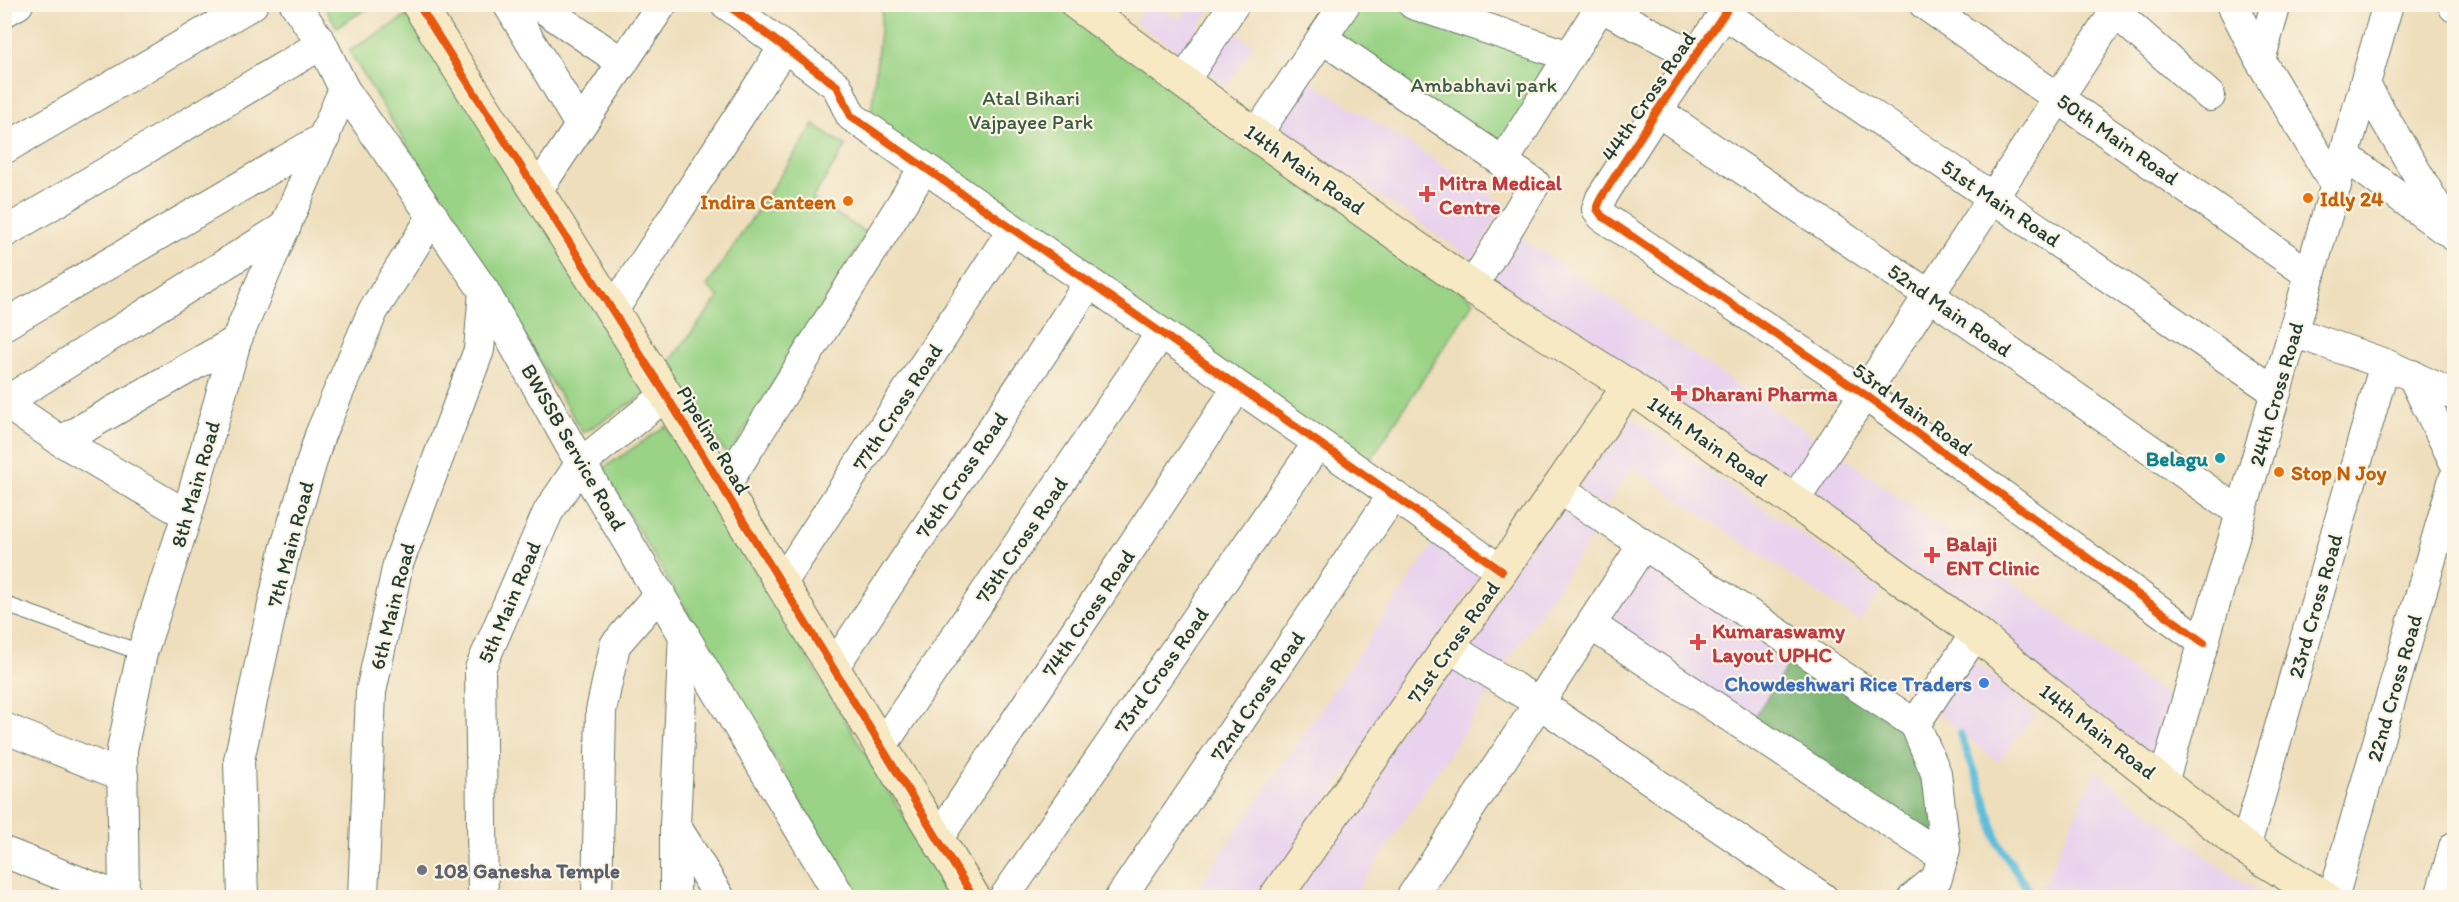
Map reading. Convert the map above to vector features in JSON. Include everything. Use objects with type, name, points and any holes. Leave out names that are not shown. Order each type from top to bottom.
[{"type":"street","points":[[4,12],[18,4]]},
{"type":"street","points":[[4,149],[253,4]]},
{"type":"street","name":"BWSSB Service Road","points":[[295,4],[322,44],[344,89],[484,291],[581,463],[841,897]]},
{"type":"street","name":"Pipeline Road","points":[[418,4],[666,395],[974,897]]},
{"type":"street","points":[[508,4],[580,125]]},
{"type":"street","points":[[537,4],[623,63]]},
{"type":"street","points":[[536,192],[662,4]]},
{"type":"street","points":[[726,4],[837,86],[851,116],[1502,571]]},
{"type":"street","name":"14th Main Road","points":[[1077,4],[1256,135],[1472,287],[1629,386],[1794,501],[1976,633],[2038,685],[2245,848],[2325,897]]},
{"type":"street","points":[[1184,81],[1234,4]]},
{"type":"street","points":[[1256,135],[1345,4]]},
{"type":"street","points":[[1413,4],[1569,56]]},
{"type":"street","name":"50th Main Road","points":[[1924,4],[2310,275]]},
{"type":"street","points":[[2232,4],[2260,60],[2336,186]]},
{"type":"street","points":[[2260,60],[2276,4]]},
{"type":"street","name":"24th Cross Road","points":[[2163,783],[2388,4]]},
{"type":"street","points":[[1503,162],[1601,6],[1695,56]]},
{"type":"street","points":[[1794,501],[2117,8],[2210,96]]},
{"type":"street","name":"44th Cross Road","points":[[1597,209],[1601,198],[1657,111],[1728,9]]},
{"type":"street","name":"51st Main Road","points":[[1728,9],[1993,197],[2276,392]]},
{"type":"street","points":[[1322,38],[1535,184],[1472,287]]},
{"type":"street","points":[[4,232],[322,44]]},
{"type":"street","points":[[612,312],[784,47]]},
{"type":"street","points":[[2365,85],[2454,237]]},
{"type":"street","name":"8th Main Road","points":[[122,897],[122,750],[142,653],[187,515],[236,341],[344,89]]},
{"type":"street","name":"52nd Main Road","points":[[1657,111],[1929,295],[2241,513]]},
{"type":"street","points":[[4,325],[325,137]]},
{"type":"street","points":[[2345,156],[2454,237]]},
{"type":"street","points":[[723,489],[924,168]]},
{"type":"street","name":"53rd Main Road","points":[[1597,209],[1602,216],[1864,394],[2204,643]]},
{"type":"street","name":"7th Main Road","points":[[243,897],[239,759],[285,550],[321,435],[373,311],[433,216]]},
{"type":"street","points":[[187,515],[61,441],[5,402],[286,226]]},
{"type":"street","name":"77th Cross Road","points":[[781,584],[1013,229]]},
{"type":"street","name":"76th Cross Road","points":[[833,668],[1089,283]]},
{"type":"street","name":"6th Main Road","points":[[363,897],[371,692],[398,564],[479,350],[484,291]]},
{"type":"street","points":[[2294,332],[2385,364],[2454,395]]},
{"type":"street","name":"75th Cross Road","points":[[881,747],[1161,333]]},
{"type":"street","points":[[61,441],[236,341]]},
{"type":"street","name":"23rd Cross Road","points":[[2245,848],[2385,364]]},
{"type":"street","points":[[2412,375],[2454,461]]},
{"type":"street","name":"71st Cross Road","points":[[1275,897],[1560,489],[1629,386]]},
{"type":"street","name":"74th Cross Road","points":[[938,838],[1238,387]]},
{"type":"street","name":"5th Main Road","points":[[483,897],[480,669],[548,512],[581,463],[666,395]]},
{"type":"street","name":"73rd Cross Road","points":[[1004,897],[1318,443]]},
{"type":"street","name":"22nd Cross Road","points":[[2333,897],[2454,479]]},
{"type":"street","points":[[1560,489],[1915,724],[1936,772],[1945,849],[1937,878],[1913,897]]},
{"type":"street","name":"72nd Cross Road","points":[[1120,897],[1393,495]]},
{"type":"street","points":[[1411,897],[1643,545]]},
{"type":"street","points":[[597,897],[601,711],[615,645],[660,593]]},
{"type":"street","points":[[1591,625],[1943,857]]},
{"type":"street","points":[[675,897],[675,825],[684,633]]},
{"type":"street","points":[[1915,724],[1976,633]]},
{"type":"street","points":[[1449,647],[1539,703],[1823,897]]},
{"type":"street","points":[[4,728],[123,776]]},
{"type":"street","points":[[675,825],[720,897]]},
{"type":"street","points":[[2440,897],[2454,847]]},
{"type":"street","points":[[4,852],[122,897]]},
{"type":"lane","points":[[4,604],[142,653]]},
{"type":"shaded area","points":[[1146,5],[1156,5],[1180,20],[1190,5],[1213,5],[1181,53],[1135,22]]},
{"type":"shaded area","points":[[1223,25],[1254,45],[1227,86],[1197,66]]},
{"type":"shaded area","points":[[1306,78],[1504,204],[1473,259],[1277,127]]},
{"type":"shaded area","points":[[1513,232],[1823,443],[1791,489],[1485,277]]},
{"type":"shaded area","points":[[1627,415],[1882,590],[1859,621],[1632,467],[1605,506],[1577,490]]},
{"type":"shaded area","points":[[1836,451],[2173,701],[2152,760],[1806,496]]},
{"type":"shaded area","points":[[1562,501],[1599,526],[1500,672],[1462,645]]},
{"type":"shaded area","points":[[1442,532],[1488,564],[1261,897],[1191,898]]},
{"type":"shaded area","name":"Kumaraswamy Layout UPHC","points":[[1646,561],[1793,657],[1751,723],[1604,627]]},
{"type":"shaded area","points":[[1453,655],[1495,685],[1353,897],[1286,898]]},
{"type":"shaded area","points":[[1970,658],[2036,714],[1998,762],[1936,711]]},
{"type":"shaded area","points":[[2095,771],[2233,877],[2270,897],[2042,897],[2039,895]]},
{"type":"green space","points":[[323,5],[373,5],[337,27]]},
{"type":"green space","name":"Atal Bihari Vajpayee Park","points":[[883,5],[1063,5],[1474,301],[1366,467],[870,123]]},
{"type":"green space","name":"Ambabhavi park","points":[[1359,5],[1393,5],[1556,57],[1498,151],[1335,39]]},
{"type":"green space","points":[[415,11],[649,392],[583,433],[349,51]]},
{"type":"green space","points":[[814,125],[846,146],[812,199],[867,233],[728,457],[667,365],[719,297],[707,286]]},
{"type":"green space","points":[[666,426],[953,897],[857,897],[602,469]]},
{"type":"green space","points":[[1793,657],[1908,733],[1927,773],[1937,846],[1751,723]]},
{"type":"waterway","points":[[1960,734],[1983,793],[1998,843],[2033,898]]},
{"type":"cycle path","points":[[418,4],[666,395],[974,898]]},
{"type":"cycle path","points":[[726,4],[837,86],[851,116],[1502,571]]},
{"type":"cycle path","points":[[1731,4],[1657,111],[1601,198],[1597,209],[1602,216],[1864,394],[2204,643]]},
{"type":"place","name":"Mitra Medical Centre","points":[[1427,194]]},
{"type":"place","name":"Idly 24","points":[[2308,198]]},
{"type":"place","name":"Indira Canteen","points":[[848,201]]},
{"type":"place","name":"Dharani Pharma","points":[[1679,393]]},
{"type":"place","name":"Belagu","points":[[2220,458]]},
{"type":"place","name":"Stop N Joy","points":[[2279,472]]},
{"type":"place","name":"Balaji ENT Clinic","points":[[1932,555]]},
{"type":"place","name":"Kumaraswamy Layout UPHC","points":[[1698,642]]},
{"type":"place","name":"Chowdeshwari Rice Traders","points":[[1984,683]]},
{"type":"place","name":"108 Ganesha Temple","points":[[422,870]]}]
